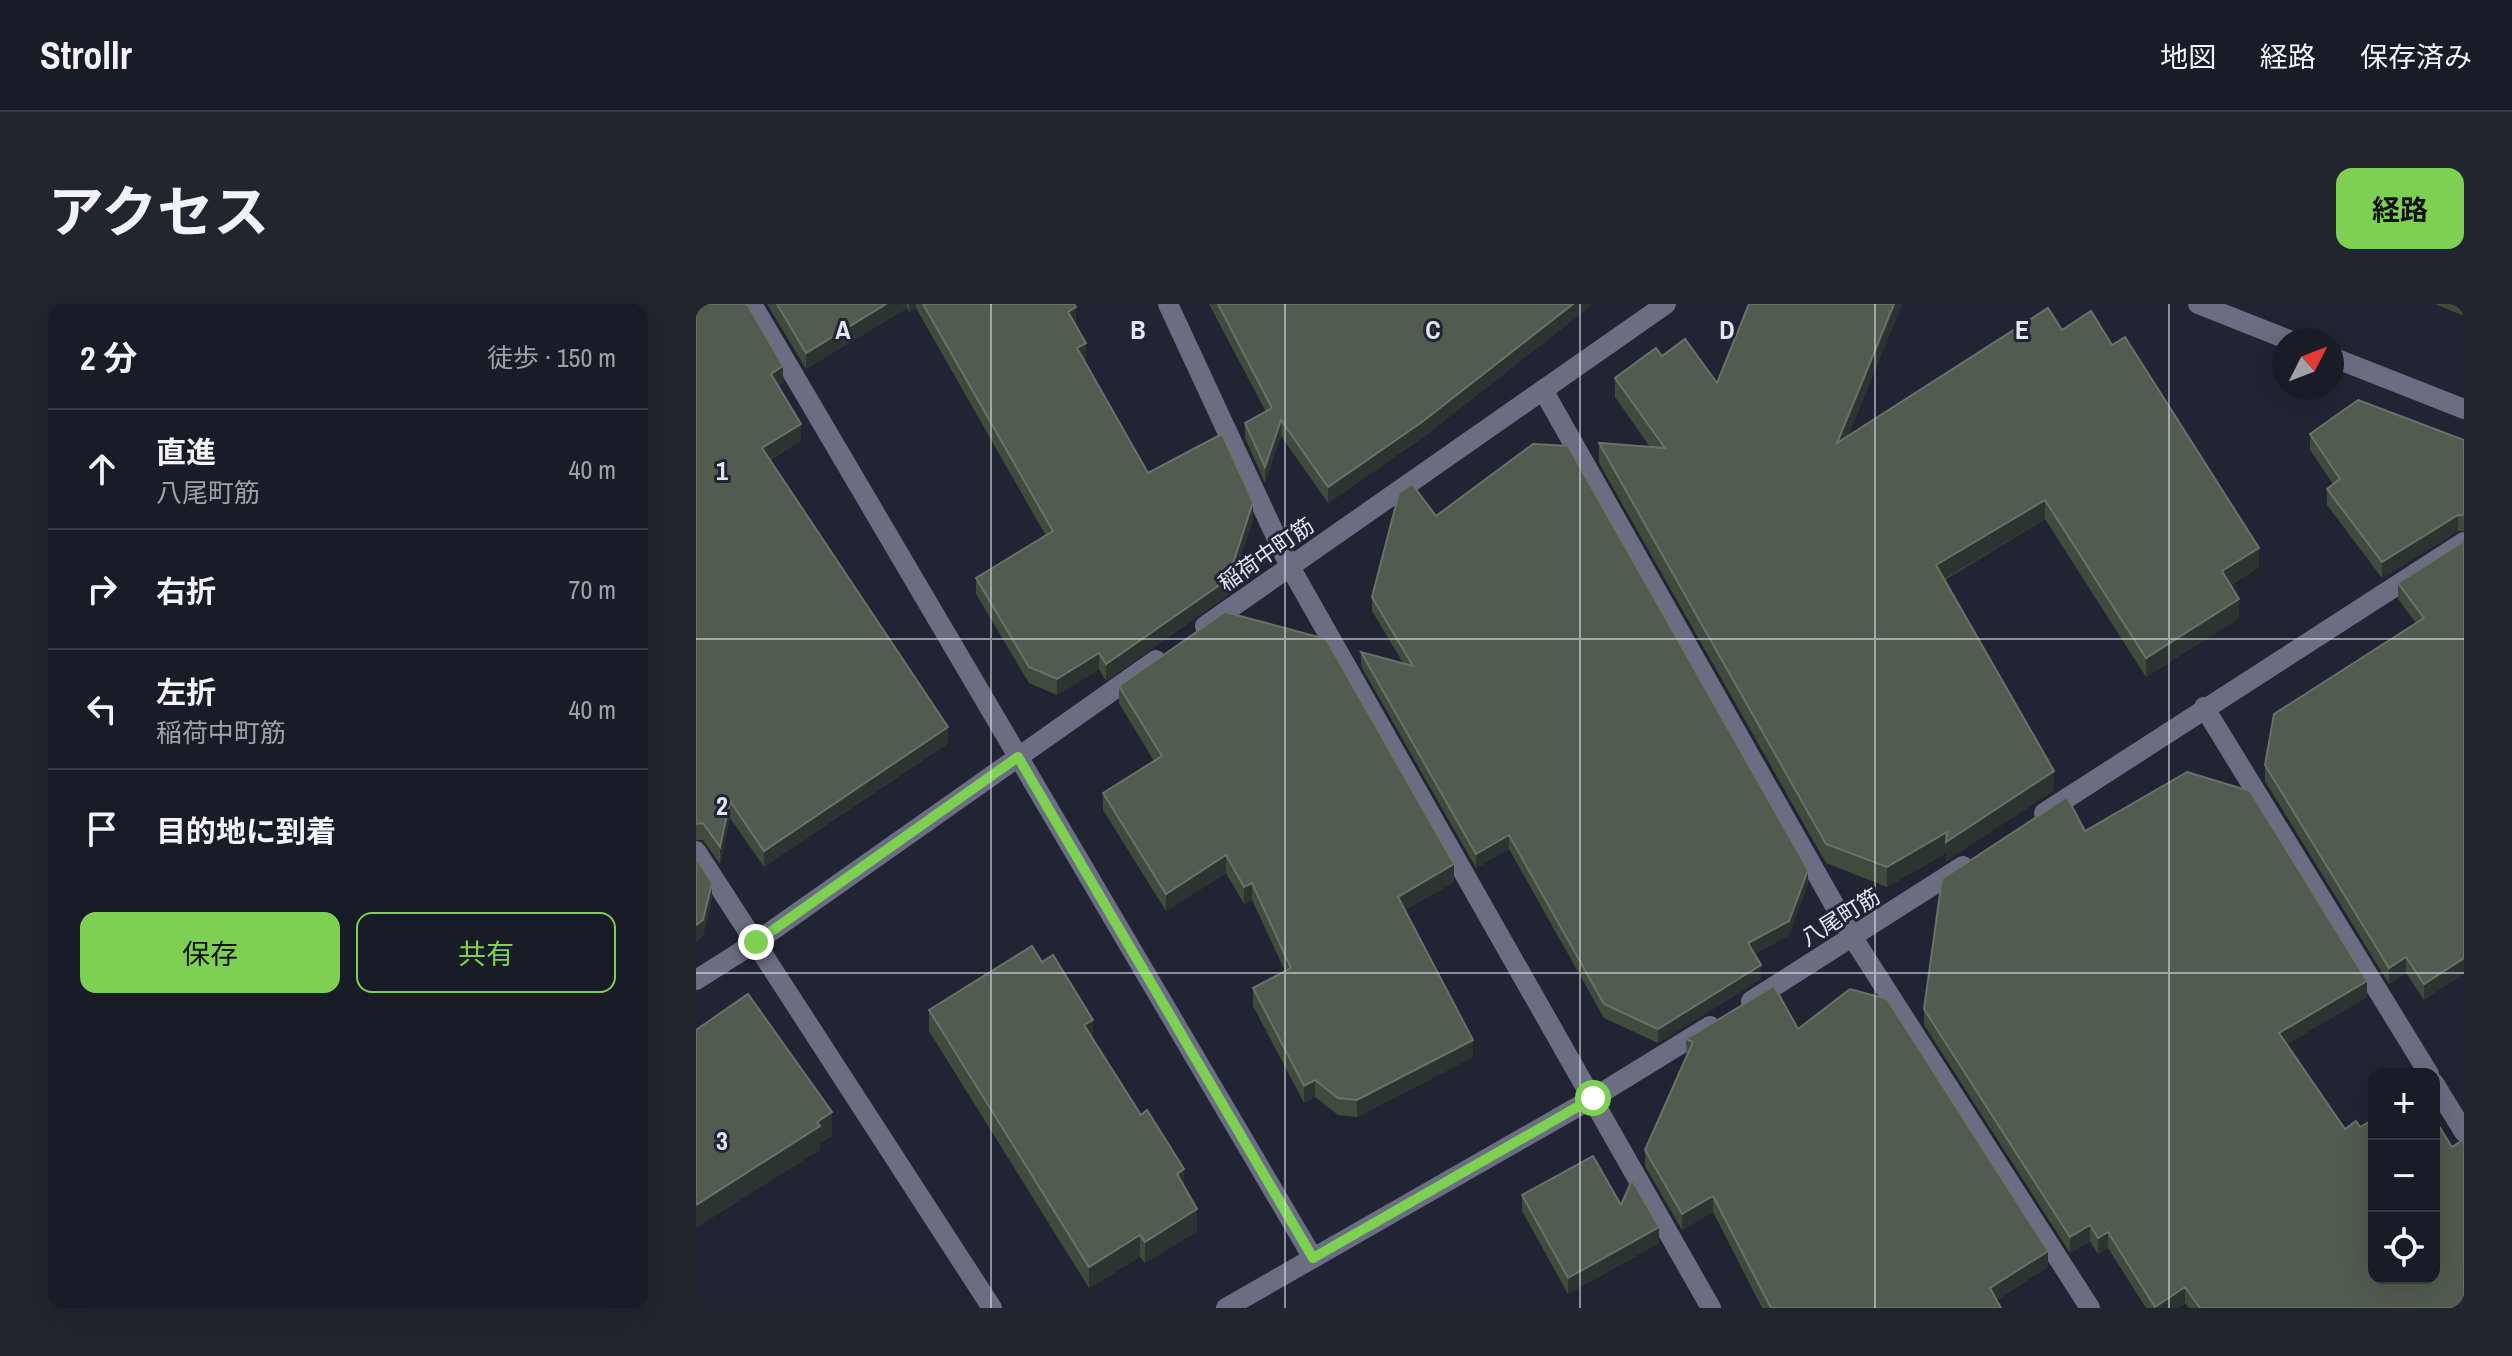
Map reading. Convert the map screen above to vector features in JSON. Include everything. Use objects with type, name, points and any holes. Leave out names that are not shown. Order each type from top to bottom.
[{"type":"street","points":[[752,304],[1313,1258]]},
{"type":"street","points":[[1168,304],[1290,567],[1711,1308]]},
{"type":"street","name":"稲荷中町筋","points":[[696,980],[756,942],[1666,304]]},
{"type":"street","points":[[2198,304],[2272,333]]},
{"type":"street","points":[[2344,362],[2464,409]]},
{"type":"street","points":[[1543,390],[1853,938],[2090,1308]]},
{"type":"street","points":[[2022,827],[2464,542]]},
{"type":"street","points":[[2204,707],[2425,1068]]},
{"type":"street","points":[[696,851],[992,1308]]},
{"type":"street","name":"八尾町筋","points":[[1226,1308],[1593,1098],[1853,938],[1983,853]]},
{"type":"street","points":[[2440,1093],[2464,1132]]},
{"type":"building","points":[[696,304],[747,304],[783,366],[771,374],[801,424],[762,448],[948,727],[764,851],[730,801],[720,847],[703,823],[696,824]]},
{"type":"building","points":[[777,304],[886,304],[806,353]]},
{"type":"building","points":[[923,304],[1074,304],[1076,307],[1068,312],[1086,343],[1077,348],[1148,473],[1222,434],[1253,502],[1228,579],[1106,664],[1099,653],[1057,679],[1029,667],[976,578],[1053,531]]},
{"type":"building","points":[[1218,304],[1573,304],[1422,422],[1328,487],[1281,420],[1265,467],[1245,423],[1272,408]]},
{"type":"building","points":[[1749,304],[1894,304],[1837,443],[2048,308],[2062,330],[2091,311],[2112,345],[2125,337],[2259,548],[2222,571],[2239,599],[2146,658],[2045,500],[1936,565],[2054,771],[1946,842],[1947,832],[1887,867],[1826,844],[1599,443],[1665,448],[1615,378],[1656,348],[1662,356],[1685,339],[1717,383]]},
{"type":"building","points":[[2358,400],[2464,440],[2464,515],[2458,515],[2382,562],[2327,489],[2340,479],[2310,434]]},
{"type":"building","points":[[1533,444],[1568,446],[1808,870],[1789,921],[1748,943],[1761,965],[1658,1029],[1604,1004],[1509,835],[1476,854],[1361,652],[1413,666],[1372,597],[1399,493],[1412,484],[1436,516]]},
{"type":"building","points":[[2464,541],[2464,958],[2424,984],[2406,957],[2389,968],[2265,765],[2274,714],[2424,618],[2398,583]]},
{"type":"building","points":[[1225,612],[1326,639],[1454,864],[1398,897],[1473,1040],[1357,1100],[1338,1098],[1315,1080],[1304,1086],[1253,988],[1291,968],[1252,883],[1244,887],[1226,855],[1166,894],[1103,793],[1162,756],[1119,686]]},
{"type":"building","points":[[2187,772],[2250,791],[2367,981],[2279,1033],[2345,1129],[2356,1121],[2360,1127],[2368,1122],[2368,1284],[2440,1284],[2440,1128],[2452,1147],[2464,1139],[2464,1308],[2200,1308],[2185,1287],[2155,1307],[2108,1232],[2098,1238],[2090,1225],[2070,1237],[1924,1009],[1942,879],[2067,797],[2085,831]]},
{"type":"building","points":[[696,858],[712,883],[703,920],[696,925]]},
{"type":"building","points":[[1032,946],[1042,962],[1053,955],[1093,1020],[1084,1025],[1141,1115],[1147,1110],[1184,1169],[1177,1174],[1197,1209],[1145,1242],[1140,1235],[1089,1267],[929,1010]]},
{"type":"building","points":[[1774,986],[1798,1029],[1850,989],[1887,999],[2048,1251],[1990,1288],[2001,1308],[1771,1308],[1713,1196],[1682,1214],[1645,1150],[1693,1042],[1686,1039]]},
{"type":"building","points":[[748,994],[832,1112],[817,1122],[820,1126],[696,1205],[696,1030]]},
{"type":"building","points":[[1593,1156],[1621,1205],[1632,1180],[1659,1227],[1568,1278],[1522,1195]]},
{"type":"route","points":[[756,942],[1018,757],[1313,1258],[1593,1098]]}]
